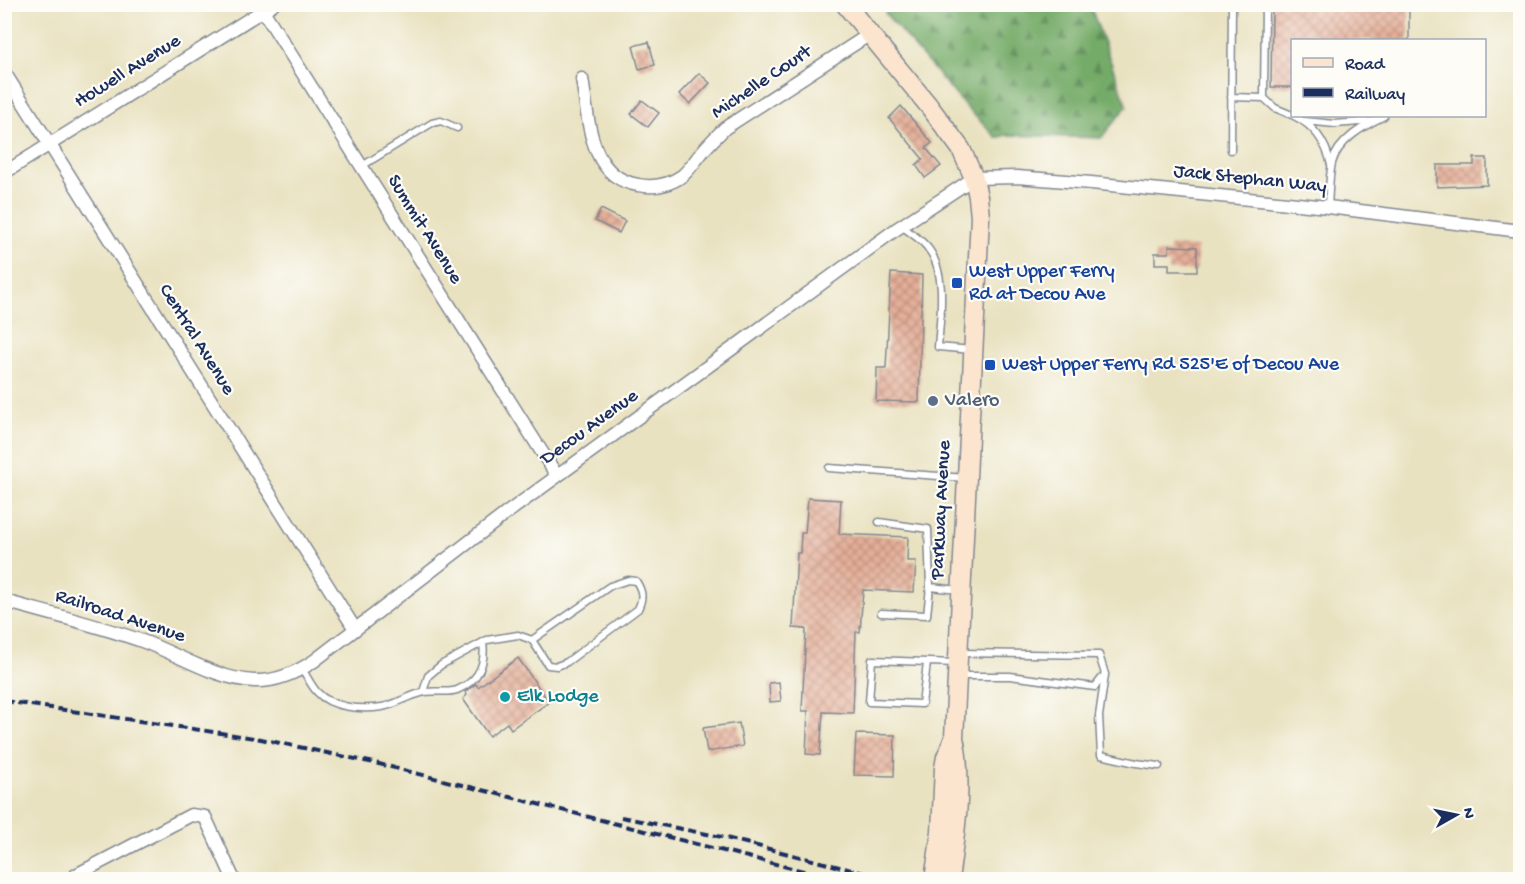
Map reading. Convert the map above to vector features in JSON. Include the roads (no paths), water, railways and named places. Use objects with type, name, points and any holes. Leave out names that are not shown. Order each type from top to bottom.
[{"type":"main road","name":"Parkway Avenue","points":[[855,8],[870,34],[961,149],[974,178],[978,197],[980,217],[954,738],[959,773],[954,847],[949,879]]},
{"type":"main road","name":"Parkway Avenue","points":[[934,879],[941,832],[944,768],[954,738]]},
{"type":"street","name":"Howell Avenue","points":[[4,173],[265,6]]},
{"type":"street","name":"Summit Avenue","points":[[265,6],[361,166],[557,476]]},
{"type":"street","name":"Michelle Court","points":[[582,79],[592,138],[601,161],[614,175],[632,184],[658,186],[681,176],[691,168],[712,140],[726,128],[870,34]]},
{"type":"street","name":"Central Avenue","points":[[4,72],[355,628]]},
{"type":"street","name":"Jack Stephan Way","points":[[974,178],[1017,177],[1080,182],[1328,207],[1521,231]]},
{"type":"street","name":"Decou Avenue","points":[[222,674],[256,681],[280,678],[302,669],[557,476],[901,226],[974,178]]},
{"type":"street","name":"Railroad Avenue","points":[[4,601],[95,625],[222,674]]},
{"type":"street","points":[[74,878],[191,814],[205,817],[234,879]]},
{"type":"lane","points":[[1231,150],[1232,4]]},
{"type":"lane","points":[[1264,98],[1265,4]]},
{"type":"lane","points":[[1231,97],[1264,98],[1275,108],[1291,114]]},
{"type":"lane","points":[[1297,117],[1305,121],[1335,124],[1374,121]]},
{"type":"lane","points":[[1331,165],[1340,146],[1382,117]]},
{"type":"lane","points":[[361,166],[432,123],[441,121],[458,128]]},
{"type":"lane","points":[[1305,121],[1322,140],[1329,153],[1331,165],[1328,207]]},
{"type":"lane","points":[[901,226],[928,247],[937,268],[941,282],[939,347],[973,350]]},
{"type":"lane","points":[[829,468],[966,478]]},
{"type":"lane","points":[[879,522],[928,529],[930,587],[927,615],[881,613]]},
{"type":"lane","points":[[423,692],[428,676],[441,664],[483,642],[518,635],[532,640],[548,665],[557,666],[567,662],[638,609],[643,599],[641,590],[636,581],[628,580],[610,586],[532,640]]},
{"type":"lane","points":[[930,587],[961,590]]},
{"type":"lane","points":[[302,669],[318,694],[337,704],[352,708],[383,707],[423,692],[458,689],[474,678],[482,667],[485,655],[483,642]]},
{"type":"lane","points":[[927,663],[922,704],[870,702],[872,660],[957,664],[1099,655],[1105,674],[1099,716],[1101,755],[1159,766]]},
{"type":"lane","points":[[957,664],[1010,676],[1095,687],[1105,674]]},
{"type":"railway","points":[[4,701],[261,739],[379,764],[839,880]]},
{"type":"railway","points":[[621,817],[722,837],[891,880]]},
{"type":"place","name":"West Upper Ferry Rd at Decou Ave","points":[[957,283]]},
{"type":"place","name":"West Upper Ferry Rd 525'E of Decou Ave","points":[[990,365]]},
{"type":"place","name":"Valero","points":[[933,401]]},
{"type":"place","name":"Elk Lodge","points":[[505,697]]}]
